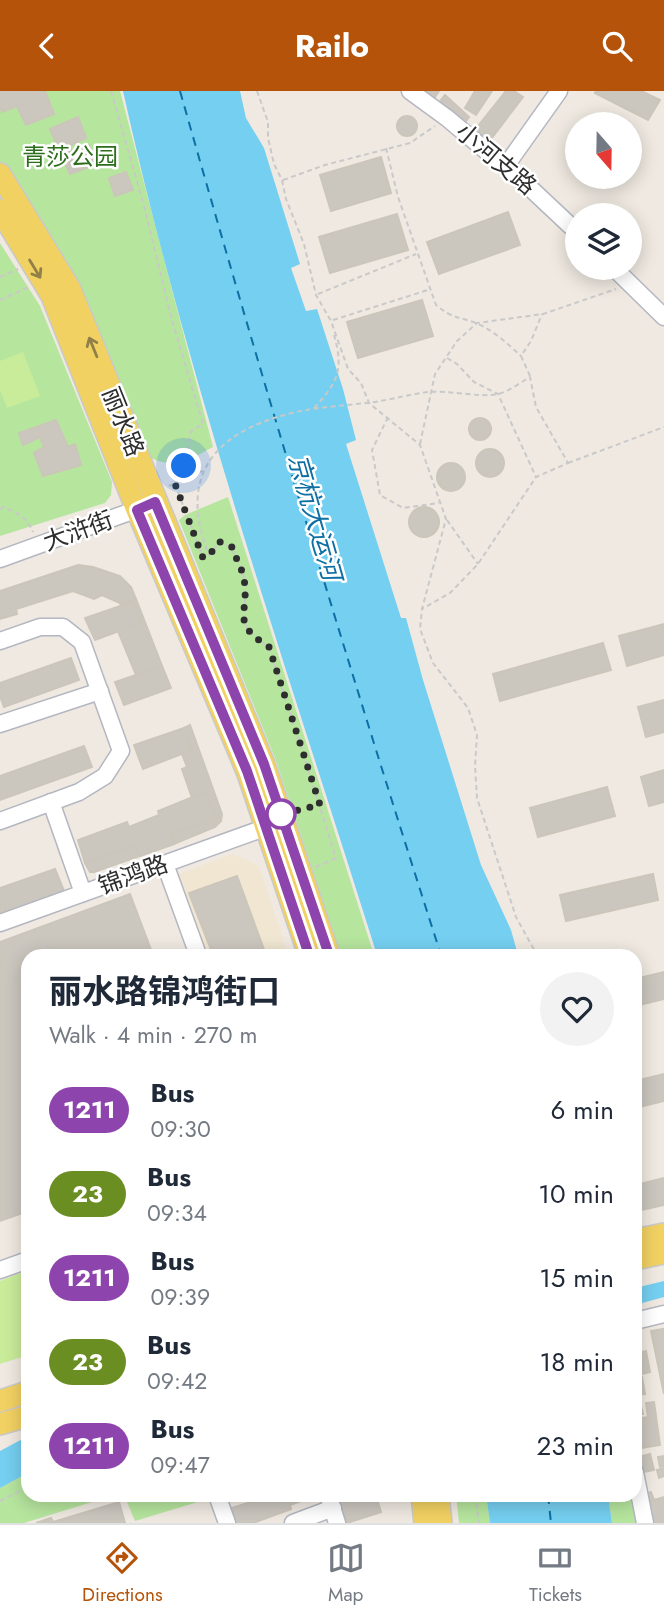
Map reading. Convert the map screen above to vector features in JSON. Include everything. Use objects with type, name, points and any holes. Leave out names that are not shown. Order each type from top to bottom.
[{"type":"main road","name":"丽水路","points":[[0,174],[70,289],[151,500],[267,827],[307,949]]},
{"type":"main road","name":"丽水路","points":[[0,210],[52,296],[151,500],[264,764],[327,949]]},
{"type":"main road","points":[[642,1239],[664,1234]]},
{"type":"main road","points":[[642,1258],[664,1253]]},
{"type":"main road","points":[[0,1401],[21,1394]]},
{"type":"main road","points":[[0,1425],[21,1418]]},
{"type":"main road","points":[[423,1502],[425,1523]]},
{"type":"main road","points":[[439,1502],[441,1523]]},
{"type":"street","name":"小河支路","points":[[410,91],[528,185],[565,221]]},
{"type":"street","points":[[505,167],[559,91]]},
{"type":"street","points":[[627,280],[664,317]]},
{"type":"street","name":"大浒街","points":[[0,559],[151,500]]},
{"type":"street","points":[[0,642],[40,627],[63,627],[82,642],[121,751],[105,776],[79,792],[0,821]]},
{"type":"street","points":[[0,724],[100,691]]},
{"type":"street","points":[[51,802],[83,893]]},
{"type":"street","name":"锦鸿路","points":[[0,923],[267,827]]},
{"type":"street","points":[[165,864],[196,949]]},
{"type":"street","points":[[0,1270],[21,1262]]},
{"type":"street","points":[[642,1319],[664,1314]]},
{"type":"street","points":[[220,1502],[227,1523]]},
{"type":"street","points":[[641,1502],[645,1523]]},
{"type":"street","points":[[293,1523],[333,1504]]},
{"type":"path","points":[[111,91],[145,206],[171,317],[203,424],[191,431],[183,480]]},
{"type":"path","points":[[257,91],[268,123],[268,138],[274,164],[304,244],[316,295],[331,321],[348,369],[360,383],[369,403],[420,445],[446,519],[478,564]]},
{"type":"path","points":[[282,180],[410,143],[447,118]]},
{"type":"path","points":[[386,148],[398,197],[436,305],[449,316],[477,323],[505,341],[521,356],[530,377],[536,407],[568,463]]},
{"type":"path","points":[[316,295],[417,254]]},
{"type":"path","points":[[0,277],[37,272]]},
{"type":"path","points":[[0,300],[37,272]]},
{"type":"path","points":[[420,445],[435,374],[457,341],[477,323],[543,314],[632,285]]},
{"type":"path","points":[[331,321],[431,289]]},
{"type":"path","points":[[521,356],[543,314]]},
{"type":"path","points":[[314,408],[333,387],[337,378],[339,355],[331,321]]},
{"type":"path","points":[[446,357],[457,364],[474,382],[498,394],[536,477]]},
{"type":"path","points":[[209,555],[196,513],[197,494],[204,471],[215,454],[233,438],[252,427],[314,408],[369,403],[430,391],[498,394],[530,377]]},
{"type":"path","points":[[388,417],[372,450],[380,495],[403,508],[440,502]]},
{"type":"path","points":[[422,609],[450,593],[478,564],[536,477],[664,427]]},
{"type":"path","points":[[151,500],[175,484],[204,471]]},
{"type":"path","points":[[175,484],[203,558],[220,542],[232,547],[244,579],[242,622],[254,638],[269,647],[336,859],[308,870]]},
{"type":"path","points":[[0,509],[4,507],[19,514],[29,523],[38,545]]},
{"type":"path","points":[[446,519],[422,609],[420,629],[433,663],[468,708],[477,735],[477,798],[516,917],[534,949]]},
{"type":"path","points":[[0,1501],[21,1490]]},
{"type":"path","points":[[476,1502],[479,1523]]},
{"type":"shaded area","points":[[233,854],[259,866],[286,949],[205,949],[176,875]]},
{"type":"green space","name":"青莎公园","points":[[0,91],[120,91],[213,447],[179,463],[163,462],[143,454],[0,164]]},
{"type":"green space","points":[[0,243],[40,306],[112,482],[111,495],[105,503],[0,536]]},
{"type":"green space","points":[[23,352],[40,396],[7,408],[0,390],[0,361]]},
{"type":"green space","points":[[228,497],[372,949],[339,949],[275,758],[179,520]]},
{"type":"green space","points":[[21,1273],[21,1357],[0,1364],[0,1281]]},
{"type":"green space","points":[[21,1477],[21,1502],[92,1502],[24,1523],[0,1523],[0,1488]]},
{"type":"green space","points":[[127,1502],[198,1502],[135,1521]]},
{"type":"green space","points":[[457,1502],[487,1502],[490,1523],[459,1523]]},
{"type":"green space","points":[[609,1502],[638,1502],[645,1523],[612,1523]]},
{"type":"water","name":"京杭大运河","points":[[123,91],[240,91],[246,118],[264,148],[300,264],[291,268],[306,311],[317,309],[343,389],[356,440],[346,444],[401,618],[406,618],[481,865],[511,930],[516,949],[375,949],[208,418],[149,201]]},
{"type":"water","points":[[664,1281],[664,1297],[642,1303],[642,1286]]},
{"type":"water","points":[[21,1440],[21,1477],[0,1488],[0,1451]]},
{"type":"water","points":[[487,1502],[609,1502],[612,1523],[490,1523]]},
{"type":"building","points":[[0,91],[45,91],[54,114],[26,125],[17,106],[2,112]]},
{"type":"building","points":[[417,91],[439,91],[431,103]]},
{"type":"building","points":[[475,91],[492,91],[476,115],[465,108]]},
{"type":"building","points":[[506,91],[514,91],[523,97],[488,143],[474,131]]},
{"type":"building","points":[[641,91],[660,100],[648,120],[642,117],[642,112],[632,112],[595,93]]},
{"type":"building","points":[[445,95],[469,117],[462,126],[437,105]]},
{"type":"building","points":[[403,116],[411,116],[417,126],[411,136],[403,136],[397,130],[397,122]]},
{"type":"building","points":[[78,117],[86,138],[69,146],[72,151],[89,145],[97,164],[70,174],[50,129]]},
{"type":"building","points":[[381,157],[391,193],[331,211],[320,175]]},
{"type":"building","points":[[126,172],[133,190],[115,196],[109,178]]},
{"type":"building","points":[[508,212],[520,245],[439,274],[427,242]]},
{"type":"building","points":[[397,214],[408,250],[330,273],[319,237]]},
{"type":"building","points":[[422,300],[433,336],[358,358],[347,322]]},
{"type":"building","points":[[480,418],[490,425],[491,429],[484,439],[480,440],[470,433],[469,429],[476,419]]},
{"type":"building","points":[[56,420],[68,447],[75,444],[81,465],[43,476],[34,453],[44,447],[40,437],[23,445],[19,433]]},
{"type":"building","points":[[490,449],[500,453],[504,463],[500,473],[490,477],[480,473],[476,463],[480,453]]},
{"type":"building","points":[[451,463],[461,467],[465,477],[461,487],[451,491],[441,487],[437,477],[441,467]]},
{"type":"building","points":[[424,507],[435,511],[439,522],[435,533],[424,537],[413,533],[409,522],[413,511]]},
{"type":"building","points":[[78,565],[120,576],[131,587],[136,599],[121,606],[102,595],[94,599],[73,591],[16,609],[17,614],[0,619],[0,591]]},
{"type":"building","points":[[136,599],[162,666],[136,675],[118,631],[141,623],[132,602]]},
{"type":"building","points":[[132,602],[141,623],[95,640],[85,618]]},
{"type":"building","points":[[664,624],[664,655],[627,666],[619,636]]},
{"type":"building","points":[[603,643],[611,670],[500,701],[493,674]]},
{"type":"building","points":[[71,658],[79,680],[4,707],[0,696],[0,683]]},
{"type":"building","points":[[162,666],[171,688],[124,705],[115,682]]},
{"type":"building","points":[[664,700],[664,732],[646,737],[638,707]]},
{"type":"building","points":[[190,725],[222,814],[221,821],[215,827],[174,844],[171,834],[216,818],[205,792],[192,798],[182,769],[187,767],[182,754],[192,750],[184,728]]},
{"type":"building","points":[[184,728],[192,750],[143,769],[134,745]]},
{"type":"building","points":[[84,746],[92,767],[0,800],[0,776]]},
{"type":"building","points":[[664,770],[664,802],[649,806],[641,777]]},
{"type":"building","points":[[607,787],[615,816],[538,837],[530,808]]},
{"type":"building","points":[[205,792],[216,818],[171,834],[174,844],[140,856],[135,845],[85,863],[78,840],[127,822],[129,827],[159,815],[158,811]]},
{"type":"building","points":[[135,845],[140,856],[94,872],[90,872],[85,863]]},
{"type":"building","points":[[55,869],[64,891],[0,913],[0,888]]},
{"type":"building","points":[[653,874],[658,900],[566,921],[560,895]]},
{"type":"building","points":[[237,876],[264,949],[211,949],[189,893]]},
{"type":"building","points":[[130,894],[151,949],[21,949],[21,1214],[0,1221],[0,942]]},
{"type":"building","points":[[664,972],[664,999],[642,1004],[642,977]]},
{"type":"building","points":[[664,1074],[664,1101],[642,1106],[642,1079]]},
{"type":"building","points":[[664,1178],[664,1205],[642,1210],[642,1184]]},
{"type":"building","points":[[663,1329],[664,1335],[664,1394],[651,1331]]},
{"type":"building","points":[[646,1351],[650,1372],[642,1374],[642,1352]]},
{"type":"building","points":[[654,1402],[660,1445],[642,1448],[642,1418],[648,1417],[646,1403]]},
{"type":"building","points":[[650,1454],[654,1470],[642,1472],[642,1456]]},
{"type":"building","points":[[664,1456],[664,1466],[660,1467],[658,1457]]},
{"type":"building","points":[[664,1468],[664,1476],[659,1478],[657,1470]]},
{"type":"building","points":[[651,1492],[654,1500],[664,1497],[664,1523],[649,1523],[643,1495]]},
{"type":"building","points":[[119,1502],[125,1523],[36,1523],[51,1518],[53,1522]]},
{"type":"building","points":[[250,1502],[298,1502],[290,1505],[291,1509],[253,1523],[234,1523],[229,1509]]},
{"type":"building","points":[[339,1502],[378,1502],[381,1512],[347,1523]]},
{"type":"ferry route","points":[[180,91],[307,524],[439,949]]},
{"type":"ferry route","points":[[549,1502],[551,1523]]},
{"type":"bus line","name":"1211","points":[[307,949],[247,771],[137,510],[155,502],[264,764],[327,949]]},
{"type":"route","points":[[184,466],[183,480],[175,484],[203,558],[220,542],[232,547],[244,579],[242,622],[254,638],[269,647],[320,805],[281,814]]}]
